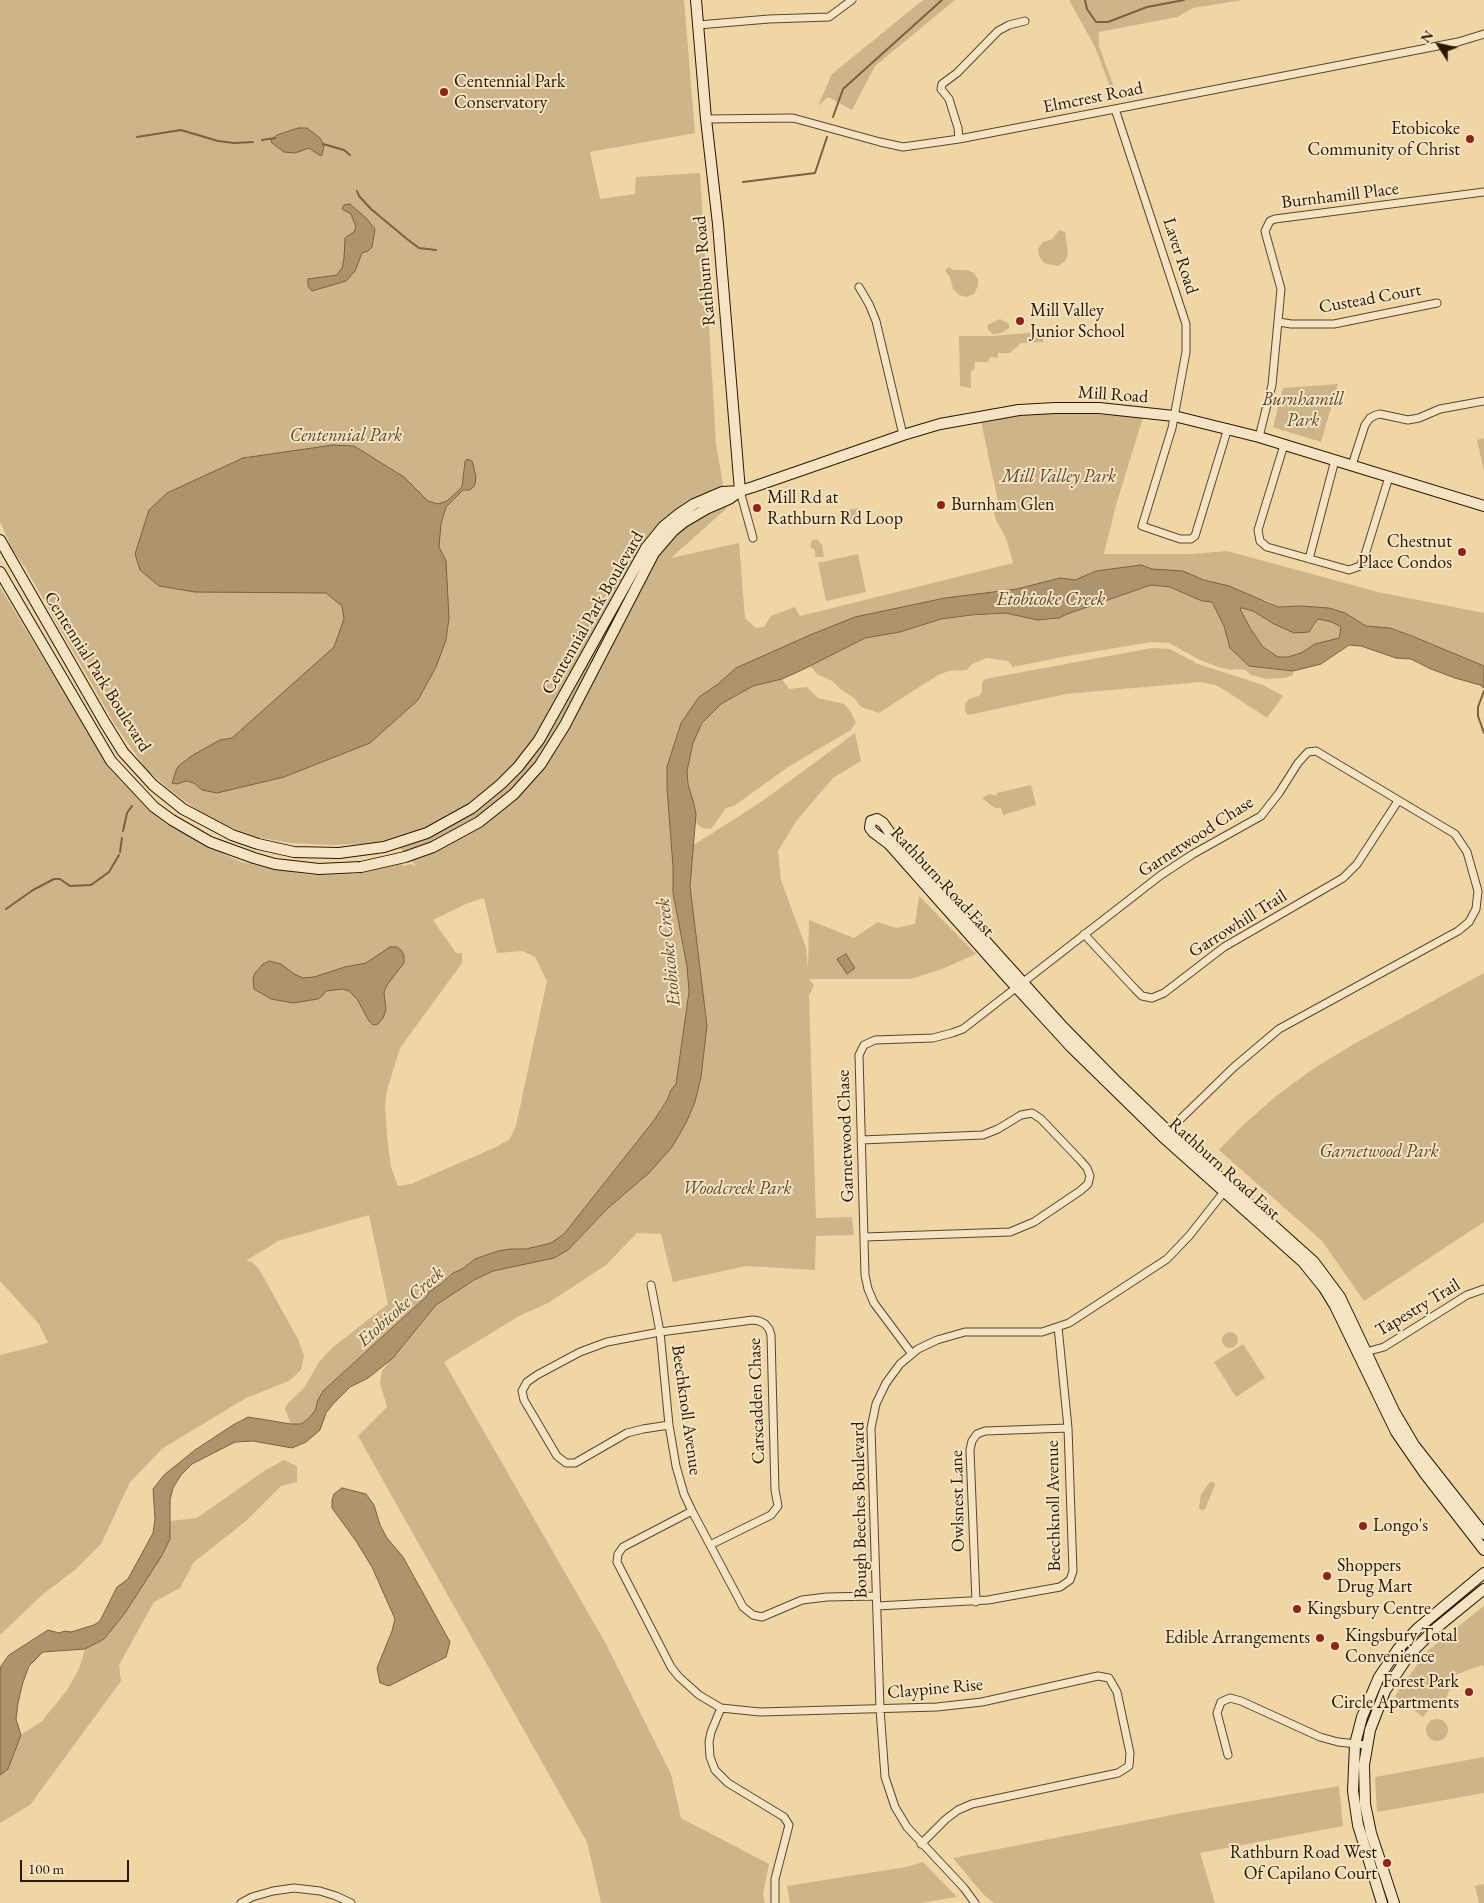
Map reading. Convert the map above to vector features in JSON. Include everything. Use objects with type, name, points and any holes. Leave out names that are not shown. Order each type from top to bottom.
[{"type":"street","name":"Rathburn Road","points":[[696,0],[706,119],[718,224],[740,491],[753,538]]},
{"type":"street","points":[[698,25],[769,19],[825,18],[833,16],[852,0]]},
{"type":"street","points":[[958,138],[958,128],[949,99],[941,89],[942,84],[957,72],[998,31],[1009,25],[1025,21]]},
{"type":"street","name":"Elmcrest Road","points":[[706,119],[793,118],[903,147],[1115,109],[1458,42],[1484,34]]},
{"type":"street","name":"Laver Road","points":[[1115,109],[1186,324],[1186,352],[1172,428],[1142,526],[1180,539],[1191,539],[1198,532],[1228,428]]},
{"type":"street","name":"Burnhamill Place","points":[[1259,437],[1272,385],[1281,289],[1265,230],[1270,221],[1484,192]]},
{"type":"street","points":[[859,286],[876,321],[903,435]]},
{"type":"street","name":"Custead Court","points":[[1279,322],[1291,324],[1334,324],[1437,303]]},
{"type":"street","points":[[1352,465],[1365,425],[1370,418],[1376,415],[1380,414],[1408,420],[1419,418],[1440,409],[1484,401]]},
{"type":"street","name":"Mill Road","points":[[740,491],[940,424],[1019,410],[1070,407],[1099,408],[1174,416],[1228,428],[1484,506]]},
{"type":"street","points":[[1284,445],[1258,530],[1260,541],[1267,547],[1349,570],[1360,566],[1389,477]]},
{"type":"street","points":[[1309,559],[1335,460]]},
{"type":"street","name":"Centennial Park Boulevard","points":[[0,540],[123,752],[153,784],[183,809],[232,835],[258,844],[294,852],[339,853],[384,847],[408,840],[455,819],[487,797],[518,767],[538,740],[654,538],[678,514],[694,504],[722,492],[740,491]]},
{"type":"street","name":"Centennial Park Boulevard","points":[[0,572],[111,761],[154,807],[210,842],[243,855],[275,864],[318,869],[361,867],[405,857],[433,847],[479,822],[514,794],[540,765],[565,725],[654,553],[673,531],[684,522],[706,509],[729,499],[740,491]]},
{"type":"street","name":"Garnetwood Chase","points":[[912,1354],[871,1296],[865,1275],[859,1055],[864,1045],[875,1040],[933,1038],[963,1028],[1161,875],[1193,854],[1261,816],[1279,793],[1298,763],[1308,752],[1316,751],[1449,830],[1464,845],[1478,891],[1478,902],[1469,922],[1458,931],[1279,1030],[1234,1067],[1166,1134]]},
{"type":"street","name":"Garrowhill Trail","points":[[1084,934],[1142,996],[1152,998],[1164,993],[1224,947],[1343,878],[1357,864],[1398,801]]},
{"type":"street","name":"Rathburn Road East","points":[[1020,985],[889,844],[873,832],[870,828],[871,821],[877,820],[883,823],[894,840],[1020,985],[1072,1048],[1227,1189],[1303,1262],[1324,1288],[1341,1318],[1396,1432],[1425,1474],[1484,1550]]},
{"type":"street","points":[[861,1140],[983,1134],[994,1131],[1021,1115],[1032,1113],[1041,1119],[1088,1168],[1090,1176],[1088,1184],[1080,1191],[1034,1222],[1010,1232],[865,1237]]},
{"type":"street","name":"Rathburn Road East","points":[[1227,1189],[1304,1251],[1326,1276],[1340,1298],[1394,1411],[1414,1445],[1484,1534]]},
{"type":"street","name":"Bough Beeches Boulevard","points":[[975,1903],[964,1888],[921,1844],[902,1820],[889,1792],[884,1770],[876,1596],[872,1420],[879,1397],[886,1383],[900,1364],[930,1342],[958,1334],[1042,1332],[1069,1323],[1167,1259],[1189,1236],[1227,1189]]},
{"type":"street","name":"Beechknoll Avenue","points":[[651,1285],[660,1332],[669,1425],[676,1466],[684,1494],[692,1511],[743,1607],[747,1612],[756,1616],[769,1615],[802,1600],[827,1597],[876,1596]]},
{"type":"street","name":"Tapestry Trail","points":[[1366,1352],[1384,1347],[1467,1295],[1484,1289]]},
{"type":"street","name":"Carscadden Chase","points":[[669,1425],[627,1433],[575,1463],[566,1463],[558,1458],[524,1400],[522,1394],[523,1387],[527,1382],[580,1352],[607,1342],[660,1332],[756,1320],[765,1324],[770,1332],[775,1490],[778,1506],[771,1515],[710,1545]]},
{"type":"street","name":"Beechknoll Avenue","points":[[877,1606],[976,1602],[1060,1587],[1071,1579],[1073,1571],[1068,1428],[1058,1327]]},
{"type":"street","name":"Owlsnest Lane","points":[[976,1602],[970,1448],[972,1441],[977,1434],[985,1431],[1068,1428]]},
{"type":"street","name":"Claypine Rise","points":[[692,1511],[623,1547],[618,1554],[617,1562],[671,1667],[688,1687],[704,1699],[721,1708],[760,1712],[937,1707],[974,1703],[1098,1676],[1110,1678],[1117,1692],[1130,1753],[1129,1766],[1118,1773],[972,1804],[958,1810],[946,1819],[921,1844]]},
{"type":"street","points":[[1394,1903],[1367,1816],[1361,1745],[1362,1717],[1373,1689],[1394,1654],[1418,1628],[1484,1573]]},
{"type":"street","points":[[1382,1903],[1363,1843],[1355,1810],[1352,1780],[1361,1745],[1370,1730],[1382,1698],[1403,1663],[1425,1638],[1484,1590]]},
{"type":"street","points":[[1228,1755],[1217,1713],[1221,1702],[1230,1698],[1241,1701],[1320,1737],[1361,1745]]},
{"type":"street","points":[[721,1708],[709,1742],[710,1757],[715,1770],[728,1783],[784,1817],[788,1822],[789,1828],[775,1879],[775,1903]]},
{"type":"street","points":[[240,1903],[252,1897],[273,1891],[294,1888],[336,1896],[350,1903]]},
{"type":"green space","points":[[0,0],[684,0],[695,133],[590,152],[600,199],[635,194],[636,177],[700,173],[716,444],[727,508],[671,558],[739,543],[745,618],[756,628],[764,627],[771,616],[795,607],[800,616],[1013,563],[1006,538],[996,520],[993,509],[999,506],[981,421],[1029,414],[1073,413],[1143,417],[1117,502],[1104,554],[1191,554],[1227,551],[1378,592],[1484,613],[1484,666],[1391,628],[1365,626],[1345,613],[1329,608],[1278,607],[1266,600],[1253,598],[1183,571],[1152,569],[1141,565],[1096,571],[1075,580],[1060,578],[1017,589],[988,593],[718,684],[699,697],[681,723],[667,767],[673,893],[687,966],[689,992],[676,1084],[655,1119],[564,1234],[551,1243],[526,1249],[498,1251],[475,1259],[453,1273],[430,1291],[427,1296],[323,1391],[315,1411],[301,1424],[291,1424],[285,1409],[288,1403],[304,1388],[319,1362],[332,1348],[388,1304],[369,1215],[278,1241],[246,1261],[252,1262],[259,1269],[298,1339],[304,1356],[301,1370],[289,1381],[246,1398],[163,1448],[130,1482],[101,1544],[76,1569],[42,1595],[0,1635],[0,1355],[48,1343],[39,1324],[0,1281],[0,587],[85,727],[124,782],[143,803],[169,824],[203,844],[241,862],[309,875],[357,874],[401,863],[403,866],[410,864],[416,866],[391,838],[376,843],[334,845],[290,843],[257,837],[211,820],[171,791],[146,769],[114,723],[26,569],[12,549],[0,522]],"holes":[[[484,898],[497,953],[523,951],[535,957],[547,981],[516,1126],[509,1140],[494,1148],[411,1184],[398,1186],[391,1167],[387,1136],[385,1107],[387,1090],[400,1048],[462,963],[462,953],[456,953],[433,920],[468,903]]]},
{"type":"green space","points":[[923,0],[955,0],[875,66],[852,110],[828,97],[818,106],[832,74]]},
{"type":"green space","points":[[1069,0],[1243,0],[1193,8],[1177,17],[1099,32],[1099,46],[1117,96],[1114,97],[1095,47]]},
{"type":"green space","points":[[1059,230],[1065,232],[1068,254],[1065,261],[1059,266],[1044,263],[1039,256],[1038,249],[1043,242],[1052,239]]},
{"type":"green space","points":[[948,267],[953,270],[967,270],[974,273],[978,279],[978,286],[974,294],[966,297],[959,295],[953,289],[950,277],[945,271]]},
{"type":"green space","points":[[1000,319],[1009,324],[1009,328],[1002,333],[993,334],[988,330],[987,325]]},
{"type":"green space","points":[[1073,329],[1072,335],[1043,337],[1043,342],[1021,343],[1010,353],[998,353],[998,358],[990,357],[988,362],[975,362],[974,370],[971,371],[971,388],[960,386],[959,336],[992,336]]},
{"type":"green space","name":"Burnhamill Park","points":[[1338,384],[1321,442],[1273,427],[1283,388]]},
{"type":"green space","points":[[1484,438],[1484,471],[1477,440]]},
{"type":"green space","points":[[858,508],[860,519],[845,522],[843,511]]},
{"type":"green space","points":[[817,539],[822,545],[824,557],[815,557],[815,550],[810,547],[812,540]]},
{"type":"green space","points":[[858,554],[866,592],[826,601],[818,563]]},
{"type":"green space","points":[[1151,585],[1170,587],[1202,601],[1212,602],[1224,626],[1230,648],[1293,671],[1293,675],[1285,678],[1266,679],[1251,675],[1245,670],[1221,668],[1200,660],[1169,643],[1151,642],[1013,667],[1008,661],[987,658],[972,664],[967,670],[949,671],[938,675],[879,713],[861,707],[854,698],[832,681],[817,674],[810,666],[865,638],[900,632],[941,619],[1005,613],[1038,620],[1050,620]]},
{"type":"green space","points":[[1240,609],[1253,611],[1274,624],[1294,633],[1315,626],[1318,619],[1332,622],[1341,627],[1338,638],[1315,644],[1301,653],[1288,657],[1278,657],[1263,647],[1250,628]]},
{"type":"green space","points":[[1152,648],[1170,649],[1198,664],[1263,685],[1283,696],[1267,718],[1223,689],[1201,682],[1066,694],[968,715],[965,711],[965,704],[969,699],[979,696],[982,692],[982,683],[985,679]]},
{"type":"green space","points":[[782,679],[789,689],[807,687],[818,698],[844,704],[851,712],[856,723],[851,730],[788,767],[734,806],[726,808],[711,829],[702,828],[695,822],[694,804],[688,784],[687,771],[693,743],[702,723],[721,704],[753,686]]},
{"type":"green space","name":"Woodcreek Park","points":[[855,733],[861,761],[833,778],[797,820],[778,851],[781,880],[806,948],[808,969],[809,920],[854,938],[878,922],[896,928],[915,924],[919,896],[976,954],[942,969],[911,979],[809,979],[814,985],[809,996],[816,1218],[852,1217],[854,1235],[816,1236],[815,1270],[746,1266],[673,1282],[661,1234],[637,1233],[606,1265],[548,1303],[519,1316],[444,1362],[606,1644],[671,1774],[681,1818],[769,1864],[763,1894],[765,1903],[601,1903],[587,1842],[358,1436],[387,1407],[380,1383],[382,1371],[436,1305],[474,1280],[493,1271],[537,1262],[568,1250],[608,1208],[649,1173],[672,1147],[701,1077],[707,1026],[690,886],[692,846],[761,802]]},
{"type":"green space","points":[[1031,785],[1036,805],[1003,815],[1001,808],[995,808],[983,799],[990,794],[997,796],[997,793]]},
{"type":"green space","name":"Garnetwood Park","points":[[1484,973],[1484,1222],[1364,1301],[1322,1241],[1219,1150],[1241,1127],[1276,1096],[1313,1069],[1354,1044]]},
{"type":"green space","points":[[1227,1332],[1233,1332],[1238,1337],[1236,1346],[1227,1348],[1222,1343],[1222,1337]]},
{"type":"green space","points":[[1243,1344],[1265,1378],[1236,1397],[1214,1362]]},
{"type":"green space","points":[[284,1460],[297,1466],[297,1482],[281,1486],[246,1521],[194,1562],[180,1588],[154,1602],[119,1665],[121,1681],[30,1805],[0,1823],[0,1775],[8,1769],[21,1735],[42,1721],[67,1690],[79,1669],[85,1649],[104,1639],[125,1613],[170,1539],[170,1521],[197,1518],[264,1471]]},
{"type":"green space","points":[[1210,1482],[1214,1482],[1215,1485],[1205,1509],[1201,1510],[1199,1508],[1201,1494]]},
{"type":"green space","points":[[1484,1606],[1484,1667],[1482,1665],[1455,1675],[1443,1707],[1430,1708],[1423,1717],[1395,1696],[1426,1652]]},
{"type":"green space","points":[[1437,1719],[1447,1726],[1448,1730],[1441,1740],[1437,1741],[1427,1734],[1426,1730],[1433,1720]]},
{"type":"green space","points":[[1484,1757],[1484,1793],[1377,1812],[1375,1777]]},
{"type":"green space","points":[[1339,1786],[1343,1826],[1200,1853],[1215,1903],[994,1903],[983,1894],[953,1858],[1187,1812]]},
{"type":"green space","points":[[923,1862],[957,1897],[920,1903],[790,1903],[787,1886],[906,1867]]},
{"type":"green space","points":[[1484,1884],[1484,1903],[1479,1903],[1475,1886]]},
{"type":"water","points":[[298,128],[307,128],[320,138],[324,146],[321,156],[309,148],[295,153],[284,152],[272,143],[271,140],[277,135]]},
{"type":"water","points":[[350,204],[375,229],[372,247],[362,253],[355,271],[346,281],[312,291],[308,286],[308,279],[337,275],[342,268],[345,238],[354,232],[356,227],[351,214],[342,209],[344,205]]},
{"type":"water","points":[[333,445],[354,446],[404,477],[428,501],[438,504],[447,501],[462,487],[465,462],[467,459],[472,461],[476,476],[475,485],[470,490],[463,490],[446,507],[441,524],[439,547],[446,561],[449,618],[446,640],[436,667],[418,700],[370,743],[284,777],[217,793],[202,790],[194,783],[186,781],[177,784],[172,783],[177,768],[181,764],[220,740],[232,738],[334,647],[344,619],[342,606],[326,593],[195,592],[159,586],[140,570],[135,554],[149,510],[167,493],[243,458]]},
{"type":"water","name":"Etobicoke Creek","points":[[1141,565],[1152,569],[1183,571],[1204,580],[1229,586],[1278,607],[1329,608],[1345,613],[1366,626],[1390,628],[1484,666],[1484,688],[1431,669],[1411,659],[1396,658],[1361,646],[1349,645],[1321,664],[1293,671],[1249,666],[1230,648],[1224,626],[1212,602],[1202,601],[1170,587],[1151,585],[1059,618],[1038,620],[1005,613],[972,615],[941,619],[900,632],[865,638],[782,679],[753,686],[721,704],[702,723],[693,743],[687,771],[688,784],[696,814],[690,886],[707,1026],[701,1077],[695,1102],[686,1123],[672,1147],[649,1173],[608,1208],[568,1250],[554,1258],[493,1271],[474,1280],[436,1305],[392,1359],[368,1378],[350,1387],[333,1404],[326,1413],[320,1430],[306,1442],[292,1448],[253,1441],[235,1442],[192,1464],[181,1475],[173,1488],[170,1500],[170,1539],[161,1557],[125,1613],[104,1639],[85,1649],[43,1652],[29,1666],[23,1682],[16,1719],[21,1735],[8,1769],[0,1775],[1,1666],[9,1655],[48,1630],[59,1633],[71,1632],[94,1625],[100,1621],[117,1587],[128,1579],[153,1533],[155,1519],[153,1489],[164,1475],[195,1450],[248,1417],[301,1424],[315,1411],[323,1391],[427,1296],[430,1291],[453,1273],[475,1259],[498,1251],[526,1249],[551,1243],[564,1234],[655,1119],[676,1084],[689,992],[687,966],[673,893],[667,767],[681,723],[699,697],[736,668],[855,617],[945,598],[1017,589],[1060,578],[1075,580],[1096,571]],"holes":[[[1240,609],[1253,611],[1274,624],[1294,633],[1309,632],[1318,619],[1332,622],[1341,627],[1339,638],[1315,644],[1301,653],[1288,657],[1278,657],[1263,647]]]},
{"type":"water","points":[[390,947],[397,947],[401,950],[404,955],[404,963],[387,985],[384,992],[386,1010],[378,1024],[373,1025],[357,999],[349,991],[342,989],[326,991],[318,999],[293,1003],[271,999],[254,989],[253,979],[255,973],[263,964],[269,961],[281,964],[303,978],[314,977],[345,967],[366,963]]},
{"type":"water","points":[[846,954],[855,968],[847,974],[837,959]]},
{"type":"water","points":[[342,1488],[366,1494],[374,1505],[380,1525],[387,1538],[403,1557],[450,1642],[446,1657],[389,1686],[380,1683],[377,1668],[395,1619],[372,1567],[332,1508],[334,1494]]},
{"type":"waterway","points":[[833,117],[843,89],[942,0]]},
{"type":"waterway","points":[[1085,0],[1087,9],[1096,22],[1108,22],[1147,7],[1184,0]]},
{"type":"waterway","points":[[137,137],[181,130],[218,141],[234,143],[253,142]]},
{"type":"waterway","points":[[743,182],[815,173],[827,137]]},
{"type":"waterway","points":[[262,140],[275,138]]},
{"type":"waterway","points":[[323,144],[344,150],[350,155]]},
{"type":"waterway","points":[[357,191],[371,209],[419,248],[436,250]]},
{"type":"waterway","points":[[1484,691],[1478,707],[1478,716],[1484,733]]},
{"type":"waterway","points":[[123,831],[127,813],[132,806]]},
{"type":"waterway","points":[[120,852],[122,838]]},
{"type":"waterway","points":[[6,909],[33,890],[54,879],[60,879],[70,886],[91,885],[109,872],[119,855]]},
{"type":"place","name":"Centennial Park Conservatory","points":[[444,92]]},
{"type":"place","name":"Etobicoke Community of Christ","points":[[1470,139]]},
{"type":"place","name":"Mill Valley Junior School","points":[[1020,321]]},
{"type":"place","name":"Burnham Glen","points":[[941,505]]},
{"type":"place","name":"Mill Rd at Rathburn Rd Loop","points":[[757,508]]},
{"type":"place","name":"Chestnut Place Condos","points":[[1462,552]]},
{"type":"place","name":"Longo's","points":[[1363,1526]]},
{"type":"place","name":"Shoppers Drug Mart","points":[[1327,1576]]},
{"type":"place","name":"Kingsbury Centre","points":[[1297,1609]]},
{"type":"place","name":"Edible Arrangements","points":[[1320,1638]]},
{"type":"place","name":"Kingsbury Total Convenience","points":[[1335,1646]]},
{"type":"place","name":"Forest Park Circle Apartments","points":[[1469,1692]]},
{"type":"place","name":"Rathburn Road West Of Capilano Court","points":[[1387,1863]]},
{"type":"park label","name":"Centennial Park","points":[[346,436]]},
{"type":"park label","name":"Mill Valley Park","points":[[1059,477]]}]
